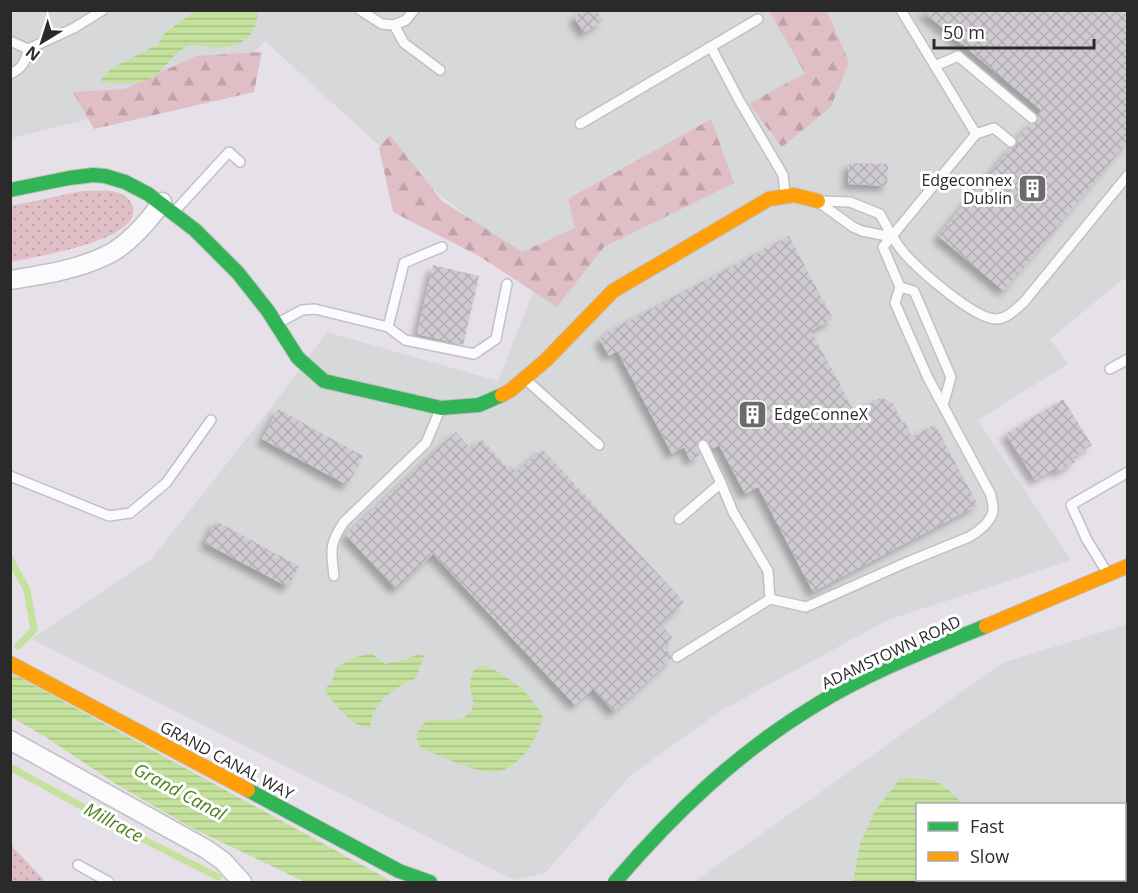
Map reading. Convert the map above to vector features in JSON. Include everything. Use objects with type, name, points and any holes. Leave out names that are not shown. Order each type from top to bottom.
[{"type":"street","points":[[10,190],[75,177],[107,176],[129,182],[168,207],[246,281],[308,371],[324,381],[441,408],[479,405],[511,390],[546,360],[613,291],[769,199],[786,195],[803,195],[818,201]]},
{"type":"street","points":[[10,280],[84,264],[107,256],[168,207]]},
{"type":"street","name":"ADAMSTOWN ROAD","points":[[615,882],[658,833],[716,777],[776,731],[815,706],[853,684],[902,662],[1128,566]]},
{"type":"street","name":"GRAND CANAL WAY","points":[[10,663],[399,871],[429,882]]},
{"type":"street","points":[[10,740],[206,849],[223,861],[242,882]]},
{"type":"lane","points":[[10,41],[28,49],[74,28],[104,10]]},
{"type":"lane","points":[[360,10],[382,24],[394,25],[406,20],[414,10]]},
{"type":"lane","points":[[901,10],[976,134]]},
{"type":"lane","points":[[580,124],[758,19]]},
{"type":"lane","points":[[394,25],[404,43],[440,70]]},
{"type":"lane","points":[[711,47],[783,175],[786,195]]},
{"type":"lane","points":[[10,74],[19,70],[26,60],[28,49]]},
{"type":"lane","points":[[935,66],[958,56],[1032,118]]},
{"type":"lane","points":[[677,657],[770,598],[806,607],[978,533],[987,523],[993,510],[991,495],[928,378],[895,303],[900,288],[883,247],[976,134],[994,128],[1011,142]]},
{"type":"lane","points":[[168,207],[229,152],[240,162]]},
{"type":"lane","points":[[818,201],[850,202],[880,214],[892,237],[918,267],[974,312],[988,318],[1000,319],[1012,313],[1024,302],[1128,175]]},
{"type":"lane","points":[[818,201],[853,227],[892,237]]},
{"type":"lane","points":[[388,327],[404,263],[442,247]]},
{"type":"lane","points":[[276,324],[302,310],[315,309],[388,327],[405,340],[474,354],[496,339],[507,284]]},
{"type":"lane","points":[[900,288],[914,291],[951,377],[944,405]]},
{"type":"lane","points":[[1110,369],[1128,359]]},
{"type":"lane","points":[[525,379],[599,445]]},
{"type":"lane","points":[[334,576],[331,546],[344,522],[426,443],[441,408]]},
{"type":"lane","points":[[10,476],[109,516],[130,513],[166,483],[211,420]]},
{"type":"lane","points":[[703,445],[733,512],[768,571],[770,598]]},
{"type":"lane","points":[[1109,575],[1087,540],[1071,504],[1128,472]]},
{"type":"lane","points":[[679,519],[721,483]]},
{"type":"lane","points":[[78,865],[110,882]]},
{"type":"shaded area","points":[[10,11],[1127,11],[1127,279],[1122,280],[1050,339],[1068,364],[978,420],[1071,560],[888,620],[722,710],[631,775],[545,873],[514,880],[31,639],[152,558],[273,405],[327,332],[498,381],[540,274],[386,152],[265,41],[233,74],[98,117],[11,138]]},
{"type":"shaded area","points":[[1127,624],[1127,882],[694,882],[1002,663]]},
{"type":"green space","points":[[769,11],[827,11],[849,62],[831,107],[782,147],[749,104],[805,73]]},
{"type":"green space","points":[[262,52],[254,92],[94,129],[73,92],[125,89],[196,56]]},
{"type":"green space","points":[[711,119],[734,183],[604,247],[557,307],[479,256],[393,212],[379,148],[390,135],[442,201],[522,252],[575,228],[568,199]]},
{"type":"green space","points":[[82,191],[107,191],[120,194],[130,201],[133,214],[125,226],[109,236],[64,251],[11,262],[11,206]]},
{"type":"green space","points":[[11,845],[46,882],[11,882]]},
{"type":"water","points":[[196,10],[258,11],[257,20],[250,35],[237,44],[220,47],[191,45],[177,53],[149,79],[131,83],[99,82],[112,68],[157,45],[165,33]]},
{"type":"water","points":[[371,653],[385,664],[419,654],[424,656],[416,678],[392,691],[379,704],[371,719],[370,729],[344,714],[324,689],[332,683],[336,668],[353,658]]},
{"type":"water","points":[[485,665],[518,686],[531,699],[543,717],[531,744],[519,760],[502,770],[492,772],[467,766],[420,747],[416,736],[427,721],[460,719],[471,711],[473,701],[471,678],[474,670]]},
{"type":"water","name":"Grand Canal","points":[[10,672],[393,882],[305,882],[192,828],[116,784],[11,717]]},
{"type":"water","points":[[901,778],[929,780],[948,789],[961,803],[916,803],[916,881],[962,882],[853,882],[860,844],[876,809]]},
{"type":"building","points":[[584,10],[596,10],[603,21],[584,33],[574,17]]},
{"type":"building","name":"Edgeconnex Dublin","points":[[921,10],[1128,10],[1128,141],[1004,291],[938,236],[1010,149],[1017,146],[1017,140],[1030,124],[1037,122],[1041,110]]},
{"type":"building","points":[[849,163],[888,164],[887,186],[848,184]]},
{"type":"building","name":"EdgeConneX","points":[[789,236],[833,319],[811,331],[858,418],[874,400],[883,398],[894,404],[902,423],[905,422],[912,437],[935,425],[978,505],[813,592],[758,487],[745,494],[719,445],[712,449],[706,439],[698,441],[696,445],[700,455],[690,460],[684,447],[672,454],[617,351],[609,356],[599,339],[608,334],[607,332]]},
{"type":"building","points":[[433,265],[479,276],[463,345],[417,334]]},
{"type":"building","points":[[1063,399],[1092,445],[1072,458],[1075,462],[1058,472],[1055,468],[1035,480],[1006,434]]},
{"type":"building","points":[[278,409],[363,456],[347,485],[262,439]]},
{"type":"building","points":[[456,432],[471,449],[481,439],[508,468],[511,465],[517,472],[542,449],[684,602],[660,624],[673,638],[664,647],[671,654],[671,659],[614,712],[593,689],[575,705],[433,554],[396,589],[346,535]]},
{"type":"building","points":[[216,521],[299,566],[288,587],[205,543]]},
{"type":"waterway","points":[[10,559],[27,590],[34,630],[18,646]]},
{"type":"waterway","name":"Millrace","points":[[10,767],[129,832],[218,877]]},
{"type":"traffic: fast","points":[[10,190],[93,175],[125,182],[148,194],[195,230],[238,273],[268,311],[298,358],[324,381],[441,408],[479,405],[502,395]]},
{"type":"traffic: fast","points":[[615,882],[660,832],[708,785],[787,723],[857,682],[986,626]]},
{"type":"traffic: fast","points":[[248,790],[399,871],[430,882]]},
{"type":"traffic: slow","points":[[502,395],[546,360],[613,291],[769,199],[794,195],[818,201]]},
{"type":"traffic: slow","points":[[986,626],[1128,566]]},
{"type":"traffic: slow","points":[[10,663],[248,790]]},
{"type":"place","name":"Edgeconnex Dublin","points":[[1033,189]]},
{"type":"place","name":"EdgeConneX","points":[[753,414]]}]
